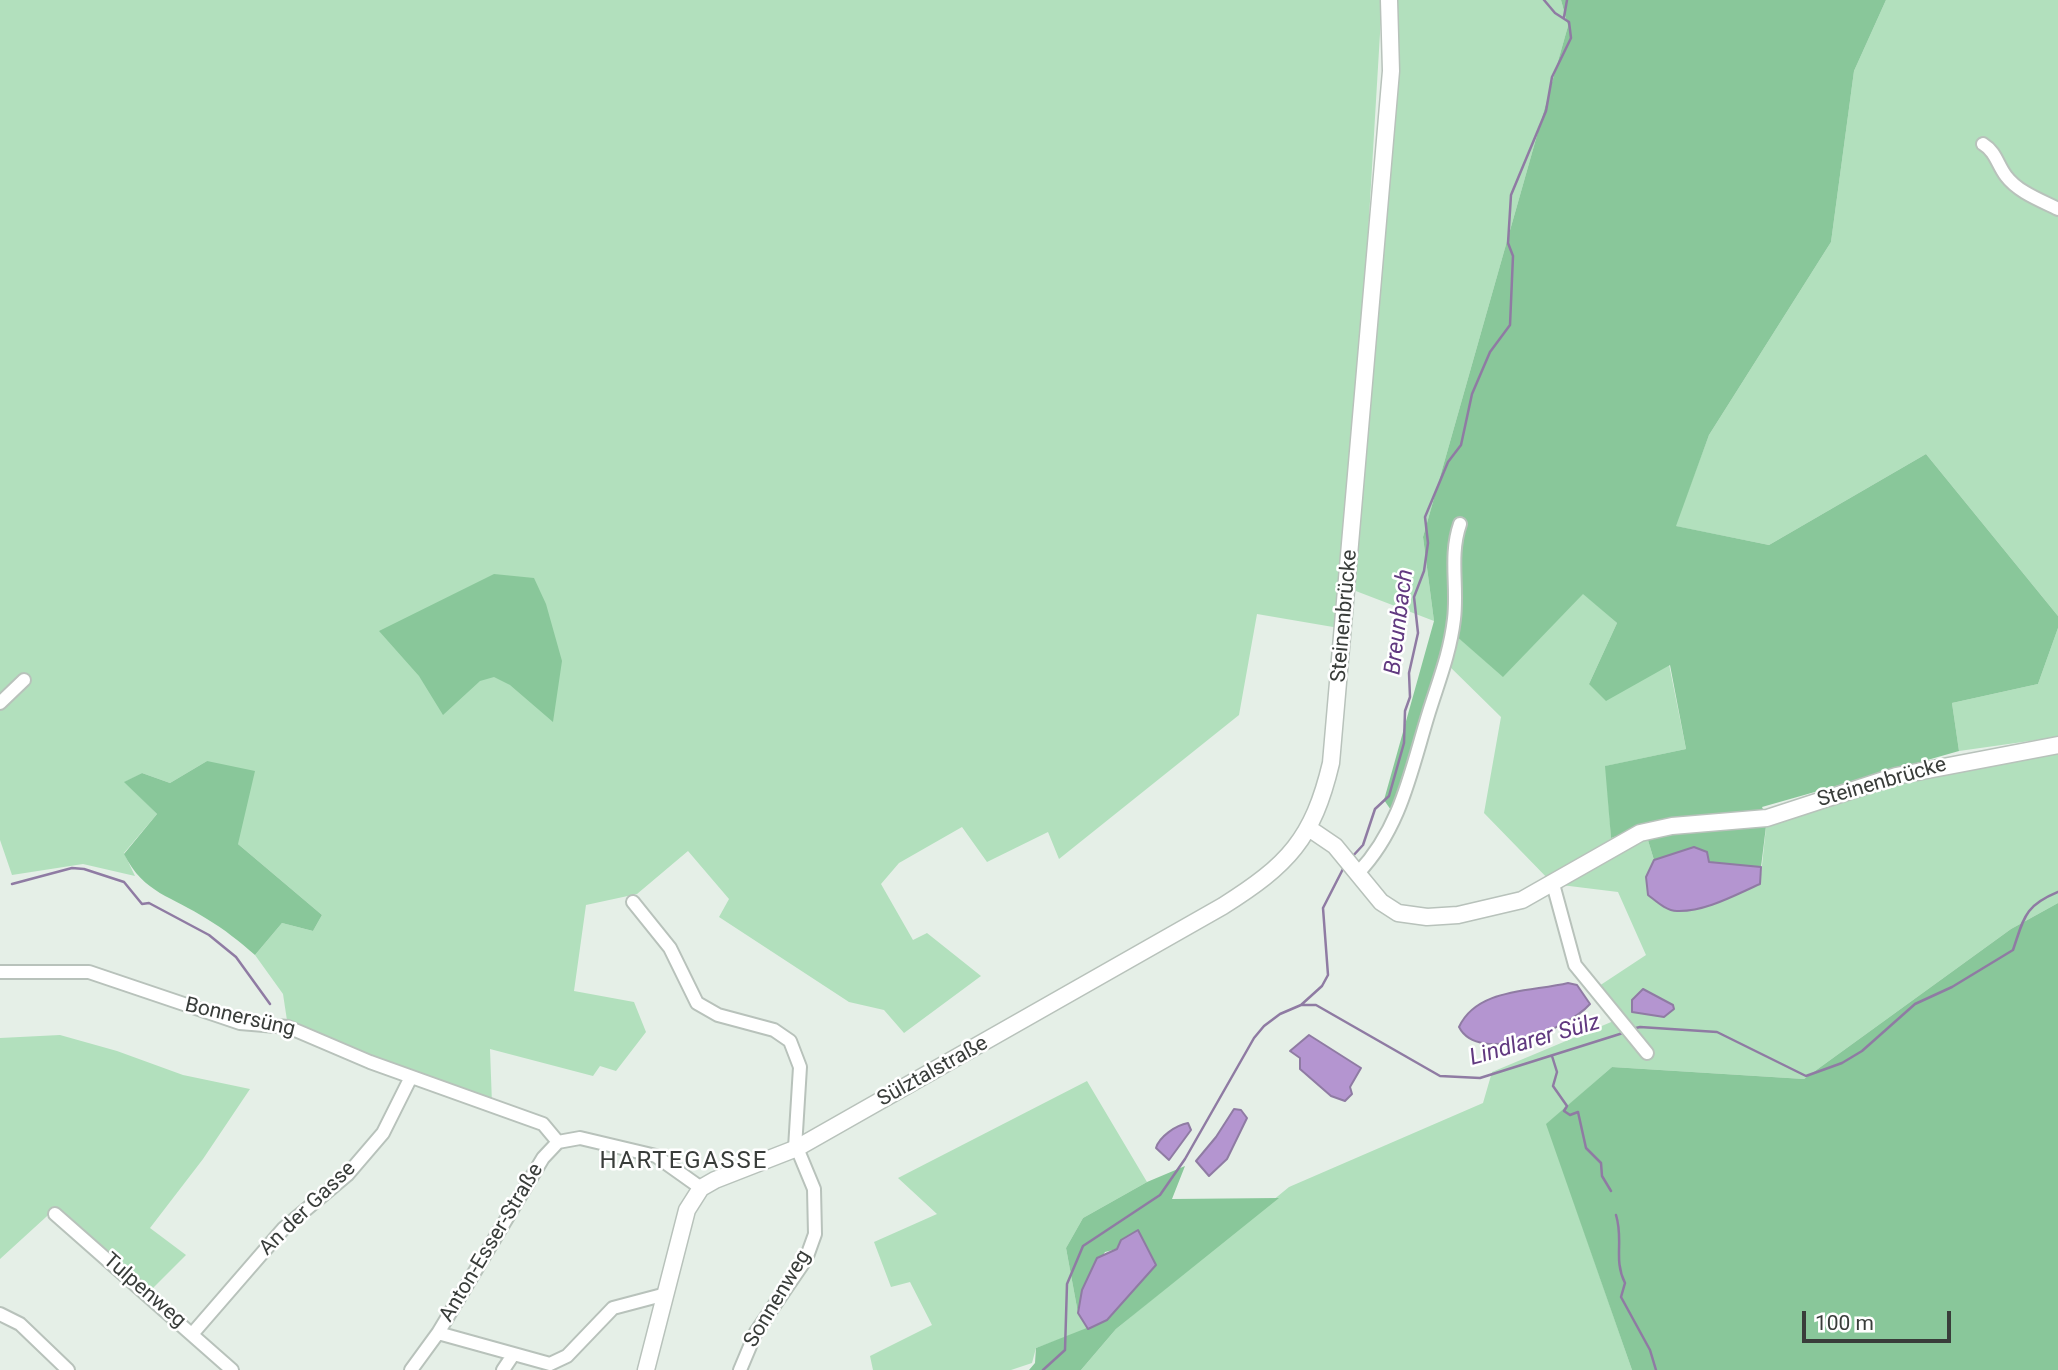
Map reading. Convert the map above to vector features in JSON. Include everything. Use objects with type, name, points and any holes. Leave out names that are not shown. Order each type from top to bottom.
[{"type":"main road","name":"Steinenbrücke","points":[[1390,0],[1391,71],[1331,763],[1323,797],[1310,830],[1351,865],[1389,908],[1398,914],[1427,917],[1489,909],[1522,900],[1640,833],[1672,826],[1767,818],[1896,776],[2058,745]]},
{"type":"main road","name":"Sülztalstraße","points":[[701,1188],[796,1148],[1056,1003],[1261,882],[1287,858],[1310,830]]},
{"type":"main road","points":[[646,1370],[687,1210],[701,1188]]},
{"type":"street","points":[[1983,144],[1992,150],[2006,176],[2020,189],[2058,209]]},
{"type":"street","points":[[1351,865],[1374,856],[1402,806],[1450,654],[1456,601],[1452,575],[1454,542],[1460,524]]},
{"type":"street","points":[[0,704],[24,680]]},
{"type":"street","points":[[1553,884],[1574,965],[1634,1041],[1647,1053]]},
{"type":"street","points":[[633,902],[670,948],[697,1003],[718,1015],[774,1030],[790,1041],[800,1068],[796,1148]]},
{"type":"street","name":"Bonnersüng","points":[[0,972],[89,972],[240,1023],[288,1027],[432,1085],[543,1124],[558,1142]]},
{"type":"street","name":"An der Gasse","points":[[193,1333],[284,1228],[347,1175],[383,1133],[411,1077]]},
{"type":"street","name":"Anton-Esser-Straße","points":[[411,1370],[438,1333],[542,1158],[558,1142],[580,1138],[656,1156],[701,1188]]},
{"type":"street","name":"Sonnenweg","points":[[740,1370],[756,1332],[806,1259],[814,1234],[814,1189],[796,1148]]},
{"type":"street","name":"Tulpenweg","points":[[55,1214],[232,1370]]},
{"type":"street","points":[[438,1333],[550,1364],[567,1356],[613,1308],[666,1294]]},
{"type":"street","points":[[0,1314],[20,1324],[68,1370]]},
{"type":"street","points":[[503,1370],[513,1355]]},
{"type":"green space","points":[[0,0],[1382,0],[1362,335],[1339,628],[1257,614],[1239,715],[1059,859],[1048,832],[987,862],[962,827],[899,863],[881,884],[913,940],[927,933],[981,976],[904,1033],[884,1010],[849,1002],[719,917],[729,899],[688,851],[637,894],[586,905],[574,991],[634,1002],[646,1032],[616,1071],[600,1066],[593,1076],[490,1049],[492,1104],[288,1027],[283,994],[255,955],[282,923],[313,931],[322,915],[238,844],[207,761],[170,783],[142,773],[125,782],[157,814],[124,853],[135,876],[83,864],[12,875],[0,840]]},
{"type":"green space","points":[[1390,0],[1561,0],[1568,26],[1423,537],[1434,621],[1348,588],[1399,51]]},
{"type":"green space","points":[[1561,0],[1886,0],[1854,71],[1831,242],[1709,435],[1676,526],[1769,545],[1926,454],[2058,616],[2058,628],[2038,684],[1952,703],[1959,751],[1762,807],[1767,818],[1761,867],[1709,862],[1694,847],[1654,860],[1644,827],[1611,838],[1605,766],[1686,749],[1670,665],[1606,701],[1589,684],[1617,623],[1583,594],[1503,677],[1448,629],[1443,660],[1393,813],[1384,800],[1434,621],[1423,537],[1568,26]]},
{"type":"green space","points":[[1886,0],[2058,0],[2058,616],[1926,454],[1769,545],[1675,526],[1709,435],[1831,242],[1854,71]]},
{"type":"green space","points":[[494,574],[534,578],[546,604],[562,661],[553,722],[510,685],[494,677],[480,681],[443,715],[419,676],[379,631]]},
{"type":"green space","points":[[1583,593],[1617,623],[1589,684],[1669,664],[1686,749],[1606,766],[1611,838],[1644,827],[1654,860],[1646,877],[1760,884],[1767,818],[1896,776],[2058,745],[2058,903],[2011,929],[1804,1079],[1612,1067],[1547,1124],[1632,1370],[1081,1370],[1116,1329],[1289,1187],[1483,1103],[1492,1072],[1616,1020],[1596,988],[1646,955],[1618,892],[1553,884],[1484,813],[1501,717],[1443,660],[1447,628],[1503,676]]},
{"type":"green space","points":[[2058,628],[2058,737],[1959,751],[1952,703],[2038,684]]},
{"type":"green space","points":[[207,761],[255,771],[238,844],[322,915],[313,931],[282,923],[255,955],[213,923],[150,886],[132,867],[124,854],[157,814],[124,782],[142,773],[170,783]]},
{"type":"green space","points":[[2058,903],[2058,1370],[1632,1370],[1546,1124],[1612,1067],[1804,1079],[2011,929]]},
{"type":"green space","points":[[60,1035],[117,1051],[183,1075],[250,1089],[203,1159],[150,1228],[186,1255],[151,1290],[57,1207],[0,1259],[0,1038]]},
{"type":"green space","points":[[1087,1081],[1147,1182],[1083,1218],[1066,1248],[1078,1313],[1088,1329],[1036,1348],[1032,1363],[1011,1370],[873,1370],[870,1356],[932,1325],[910,1282],[891,1287],[874,1242],[937,1214],[898,1178]]},
{"type":"green space","points":[[1185,1166],[1172,1199],[1279,1198],[1116,1329],[1081,1370],[1029,1370],[1035,1363],[1036,1348],[1107,1320],[1117,1249],[1105,1252],[1082,1290],[1078,1313],[1066,1248],[1083,1218],[1147,1182]]},
{"type":"shaded area","points":[[1694,847],[1707,852],[1709,862],[1761,867],[1760,884],[1698,909],[1673,911],[1665,908],[1648,895],[1646,877],[1654,860]]},
{"type":"shaded area","points":[[1568,983],[1577,985],[1590,1004],[1579,1014],[1544,1033],[1524,1040],[1485,1043],[1469,1038],[1459,1027],[1467,1014],[1492,998]]},
{"type":"shaded area","points":[[1643,989],[1673,1005],[1674,1009],[1664,1017],[1632,1012],[1632,1000]]},
{"type":"shaded area","points":[[1309,1035],[1361,1068],[1350,1087],[1352,1094],[1345,1101],[1331,1096],[1300,1069],[1300,1058],[1290,1051]]},
{"type":"shaded area","points":[[1234,1109],[1241,1110],[1247,1118],[1227,1159],[1209,1176],[1196,1161]]},
{"type":"shaded area","points":[[1188,1123],[1191,1130],[1169,1160],[1156,1148],[1158,1144],[1169,1132]]},
{"type":"shaded area","points":[[1138,1230],[1156,1265],[1107,1320],[1088,1329],[1078,1313],[1082,1290],[1097,1258],[1117,1249],[1121,1240]]},
{"type":"waterway","name":"Breunbach","points":[[1351,858],[1363,845],[1375,809],[1389,796],[1404,743],[1405,711],[1410,697],[1409,673],[1418,633],[1414,597],[1424,571],[1428,543],[1425,517],[1448,462],[1461,445],[1472,394],[1490,352],[1510,325],[1513,256],[1508,243],[1511,195],[1546,111],[1552,77],[1571,38],[1569,22],[1555,13],[1544,0]]},
{"type":"waterway","points":[[1564,17],[1567,0]]},
{"type":"waterway","name":"Breunbach","points":[[1301,1005],[1322,986],[1328,975],[1323,908],[1345,865]]},
{"type":"waterway","points":[[12,884],[72,868],[84,869],[124,882],[142,904],[149,903],[209,935],[236,957],[270,1004]]},
{"type":"waterway","name":"Lindlarer Sülz","points":[[1632,1029],[1640,1027],[1717,1032],[1806,1076],[1842,1063],[1862,1051],[1915,1004],[1952,987],[2013,950],[2027,914],[2038,902],[2058,892]]},
{"type":"waterway","name":"Lindlarer Sülz","points":[[1043,1370],[1065,1350],[1067,1284],[1083,1246],[1160,1195],[1185,1159],[1254,1038],[1280,1014],[1301,1005],[1316,1005],[1440,1076],[1480,1078],[1623,1033]]},
{"type":"waterway","points":[[1552,1056],[1557,1072],[1553,1086],[1567,1106],[1564,1111],[1570,1115],[1578,1112],[1586,1148],[1601,1163],[1602,1176],[1611,1191]]},
{"type":"waterway","points":[[1616,1215],[1621,1274],[1625,1283],[1621,1297],[1650,1350],[1656,1370]]},
{"type":"district","name":"HARTEGASSE","points":[[684,1162]]}]
